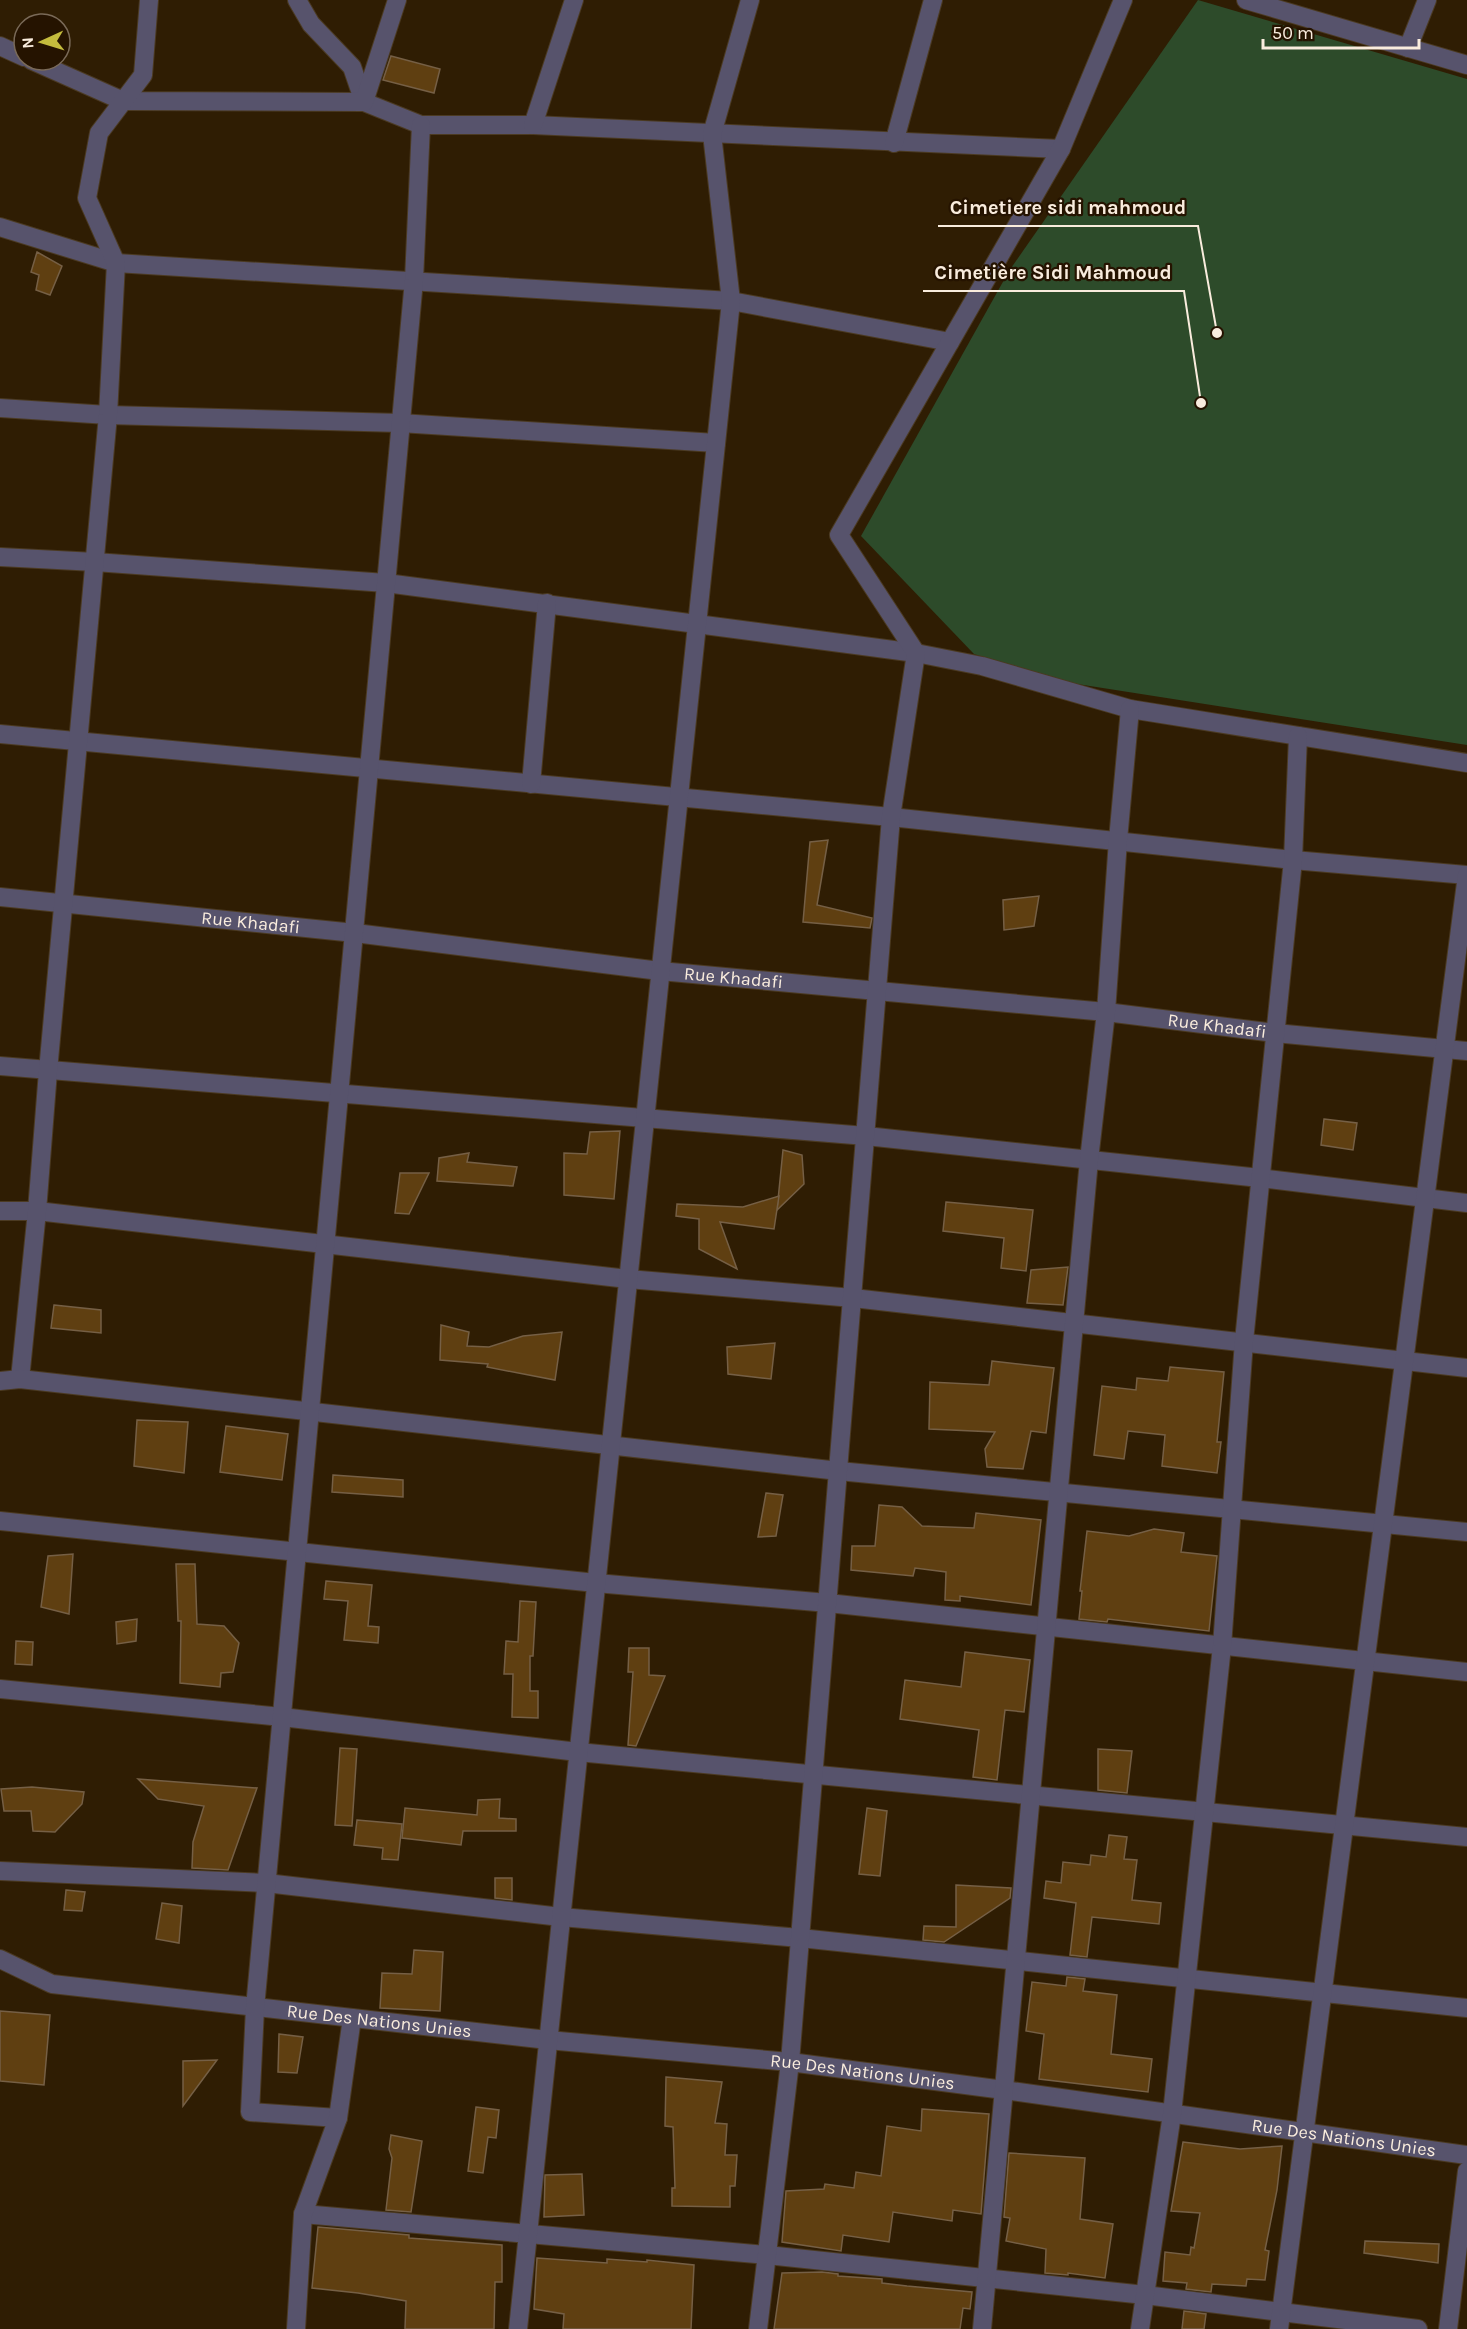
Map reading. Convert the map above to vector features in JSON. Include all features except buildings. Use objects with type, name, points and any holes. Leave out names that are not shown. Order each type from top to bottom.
[{"type":"street","points":[[20,1378],[108,415],[116,263],[87,198],[99,133],[143,75],[149,0]]},
{"type":"street","points":[[297,0],[311,24],[352,67],[364,102]]},
{"type":"street","points":[[364,102],[397,0]]},
{"type":"street","points":[[533,125],[574,0]]},
{"type":"street","points":[[518,2329],[731,301],[712,134],[750,0]]},
{"type":"street","points":[[894,143],[933,0]]},
{"type":"street","points":[[758,2329],[790,2062],[891,817],[916,653],[839,535],[1061,149],[1123,0]]},
{"type":"street","points":[[1246,0],[1467,65]]},
{"type":"street","points":[[1408,48],[1427,0]]},
{"type":"street","points":[[58,72],[123,101],[364,102],[421,125],[533,125],[1061,149]]},
{"type":"street","points":[[338,2118],[250,2112],[255,2008],[266,1883],[327,1243],[414,280],[421,125]]},
{"type":"street","points":[[0,227],[116,263],[731,301],[950,342]]},
{"type":"street","points":[[0,408],[108,415],[400,423],[716,443]]},
{"type":"street","points":[[0,557],[386,583],[916,653],[982,666],[1130,709],[1467,763]]},
{"type":"street","points":[[531,784],[547,603]]},
{"type":"street","points":[[982,2329],[1089,1160],[1106,1012],[1130,709]]},
{"type":"street","points":[[0,734],[891,817],[1293,860],[1467,875],[1280,2321]]},
{"type":"street","points":[[1140,2329],[1172,2114],[1222,1646],[1244,1341],[1293,860],[1298,736]]},
{"type":"street","name":"Rue Khadafi","points":[[0,897],[355,933],[660,971],[1106,1012],[1275,1034],[1467,1051]]},
{"type":"street","points":[[0,1066],[645,1120],[866,1136],[1260,1178],[1467,1203]]},
{"type":"street","points":[[0,1210],[37,1210],[628,1279],[853,1298],[1467,1368]]},
{"type":"street","points":[[0,1381],[20,1378],[839,1471],[1467,1532]]},
{"type":"street","points":[[0,1521],[596,1583],[828,1603],[1467,1672]]},
{"type":"street","points":[[0,1689],[282,1717],[578,1752],[1467,1837]]},
{"type":"street","points":[[0,1871],[266,1883],[561,1917],[800,1938],[1467,2008]]},
{"type":"street","name":"Rue Des Nations Unies","points":[[0,1959],[52,1984],[548,2040],[790,2062],[1467,2155]]},
{"type":"street","points":[[296,2329],[303,2214],[338,2118],[352,2018]]},
{"type":"street","points":[[1448,2329],[1467,2171]]},
{"type":"street","points":[[303,2214],[767,2254],[986,2280],[1145,2295],[1280,2321],[1418,2329]]},
{"type":"green space","points":[[1198,0],[1467,79],[1467,745],[1058,681],[974,654],[861,536],[1009,271]]},
{"type":"place","name":"Cimetiere sidi mahmoud","points":[[1217,333]]},
{"type":"place","name":"Cimetière Sidi Mahmoud","points":[[1201,403]]}]
